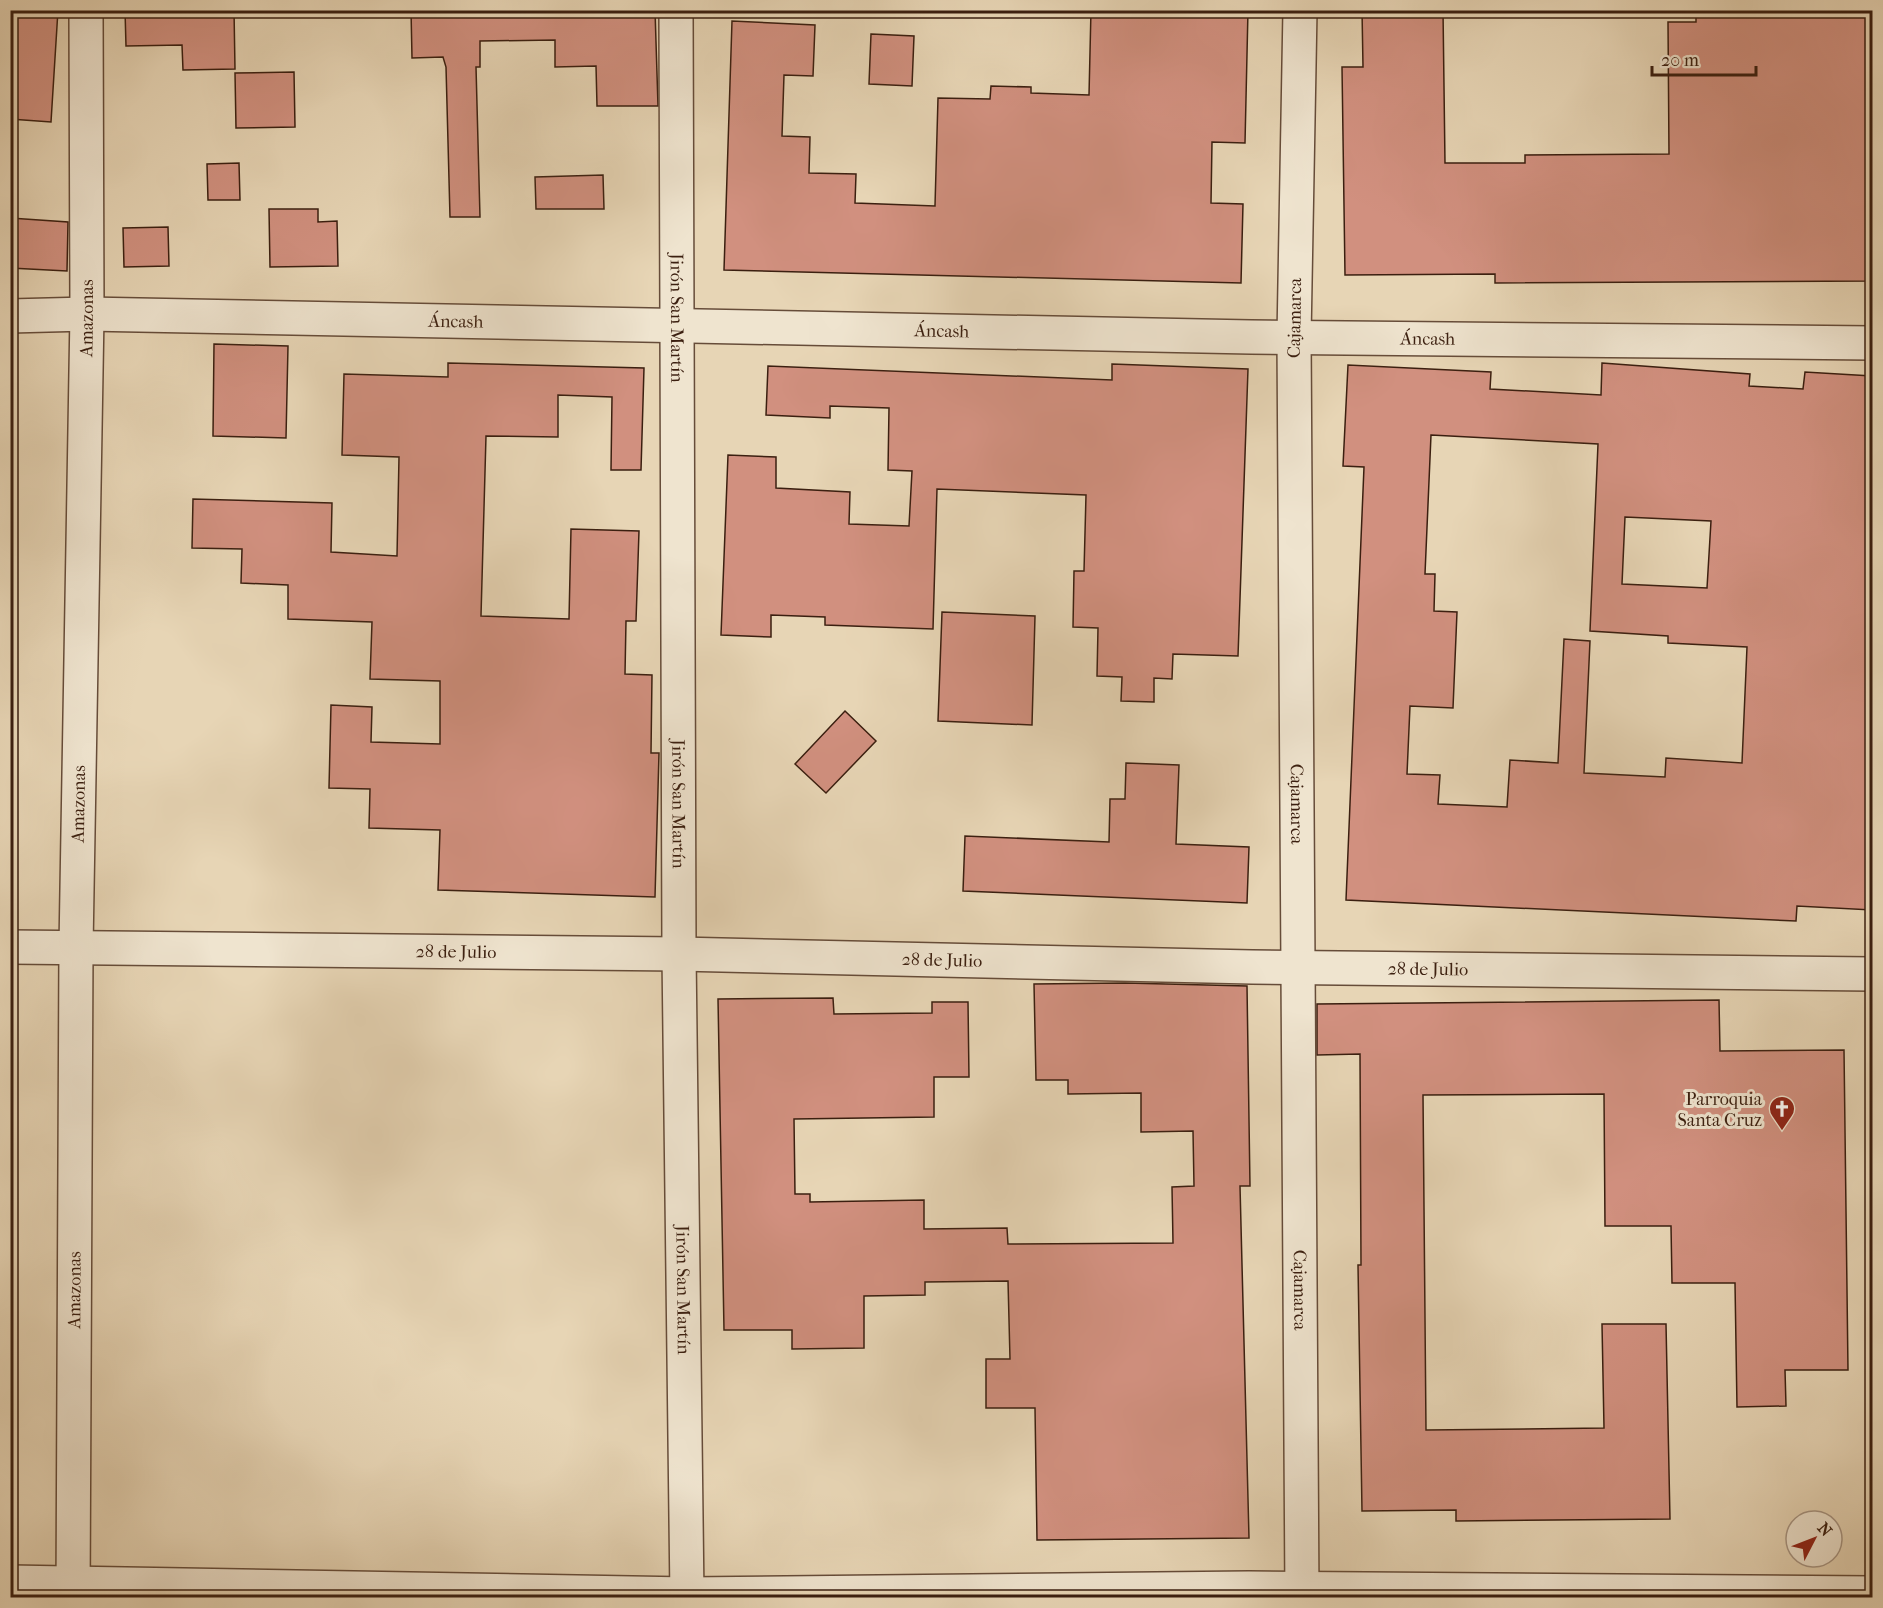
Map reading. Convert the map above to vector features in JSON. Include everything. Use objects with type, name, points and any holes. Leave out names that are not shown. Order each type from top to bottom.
[{"type":"street","name":"Amazonas","points":[[73,1589],[76,947],[87,314],[86,10]]},
{"type":"street","name":"Jirón San Martín","points":[[676,10],[680,954],[687,1595]]},
{"type":"street","name":"Cajamarca","points":[[1300,10],[1294,337],[1302,1593]]},
{"type":"street","name":"Áncash","points":[[10,316],[87,314],[1294,337],[1872,343]]},
{"type":"street","name":"28 de Julio","points":[[10,947],[680,954],[1872,974]]},
{"type":"street","points":[[10,1582],[73,1589],[687,1595],[1872,1593]]},
{"type":"building","points":[[10,10],[58,10],[51,122],[10,119]]},
{"type":"building","points":[[125,10],[234,10],[235,69],[183,70],[182,45],[126,46]]},
{"type":"building","points":[[411,10],[655,10],[658,106],[597,106],[596,66],[555,67],[555,40],[480,41],[480,67],[476,67],[480,217],[450,217],[446,67],[443,57],[412,58]]},
{"type":"building","points":[[1091,10],[1248,10],[1245,143],[1212,142],[1211,203],[1243,204],[1241,283],[724,270],[732,21],[815,25],[813,76],[784,75],[782,136],[810,137],[809,173],[856,174],[855,203],[935,206],[938,98],[990,99],[991,86],[1031,87],[1031,93],[1089,95]]},
{"type":"building","points":[[1362,10],[1443,10],[1445,163],[1525,163],[1525,155],[1669,154],[1668,22],[1696,22],[1696,10],[1872,10],[1872,281],[1495,283],[1495,274],[1345,275],[1342,67],[1363,67]]},
{"type":"building","points":[[871,34],[914,36],[912,86],[869,84]]},
{"type":"building","points":[[294,72],[295,127],[236,128],[235,73]]},
{"type":"building","points":[[239,163],[240,200],[208,200],[207,164]]},
{"type":"building","points":[[603,175],[604,209],[536,209],[535,177]]},
{"type":"building","points":[[269,209],[318,209],[318,222],[337,221],[338,266],[270,267]]},
{"type":"building","points":[[10,218],[68,222],[67,271],[10,268]]},
{"type":"building","points":[[168,227],[169,266],[124,267],[123,228]]},
{"type":"building","points":[[214,344],[288,346],[286,438],[213,436]]},
{"type":"building","points":[[448,363],[644,368],[641,470],[611,470],[612,397],[558,395],[558,437],[486,436],[481,616],[569,619],[571,529],[639,531],[636,621],[626,621],[625,674],[652,675],[651,753],[659,753],[655,897],[438,890],[440,830],[369,828],[370,789],[329,788],[331,705],[372,707],[371,742],[440,744],[440,681],[370,679],[372,622],[288,619],[288,585],[241,583],[242,549],[192,548],[193,499],[332,503],[331,552],[397,556],[399,457],[342,455],[344,374],[448,377]]},
{"type":"building","points":[[1602,363],[1750,374],[1749,386],[1803,389],[1805,372],[1872,376],[1872,910],[1797,906],[1796,921],[1346,900],[1364,467],[1343,466],[1348,365],[1491,372],[1490,389],[1601,395]],"holes":[[[1431,435],[1598,444],[1590,631],[1668,636],[1668,643],[1747,647],[1742,763],[1666,758],[1665,777],[1584,773],[1590,641],[1564,639],[1558,763],[1510,760],[1507,807],[1438,804],[1440,775],[1407,774],[1410,706],[1453,708],[1457,612],[1434,611],[1435,574],[1425,574]],[[1625,517],[1711,521],[1707,588],[1622,584]]]},
{"type":"building","points":[[1112,364],[1248,369],[1238,656],[1173,654],[1172,679],[1154,678],[1154,702],[1121,701],[1122,677],[1097,676],[1098,628],[1073,627],[1074,571],[1084,571],[1086,495],[937,489],[933,629],[825,625],[825,617],[771,615],[771,637],[721,635],[728,455],[776,457],[776,488],[850,492],[849,524],[909,526],[912,471],[888,470],[889,408],[830,406],[830,418],[766,415],[768,366],[1112,380]]},
{"type":"building","points":[[942,612],[1035,616],[1032,725],[938,721]]},
{"type":"building","points":[[845,711],[876,741],[826,793],[795,764]]},
{"type":"building","points":[[1126,763],[1179,765],[1176,844],[1249,847],[1247,903],[963,891],[965,836],[1109,842],[1110,799],[1125,799]]},
{"type":"building","points":[[1125,983],[1247,986],[1250,1186],[1240,1186],[1249,1538],[1037,1540],[1035,1408],[986,1408],[986,1359],[1010,1359],[1008,1281],[925,1282],[925,1295],[864,1296],[864,1348],[792,1349],[792,1330],[724,1330],[718,999],[833,998],[834,1014],[932,1013],[932,1002],[968,1002],[969,1077],[934,1077],[934,1117],[794,1119],[795,1194],[810,1194],[810,1202],[924,1200],[924,1229],[1007,1228],[1008,1244],[1173,1243],[1172,1187],[1194,1186],[1193,1131],[1141,1132],[1141,1093],[1068,1094],[1068,1080],[1036,1080],[1034,984]]},
{"type":"building","points":[[1719,1000],[1720,1051],[1844,1050],[1848,1370],[1785,1370],[1786,1406],[1737,1407],[1735,1283],[1672,1283],[1671,1226],[1605,1226],[1604,1094],[1423,1095],[1426,1430],[1604,1428],[1602,1324],[1666,1324],[1670,1519],[1456,1521],[1456,1510],[1362,1511],[1358,1265],[1361,1265],[1360,1054],[1317,1055],[1317,1004]]},
{"type":"place","name":"Parroquia Santa Cruz","points":[[1782,1132]]}]
